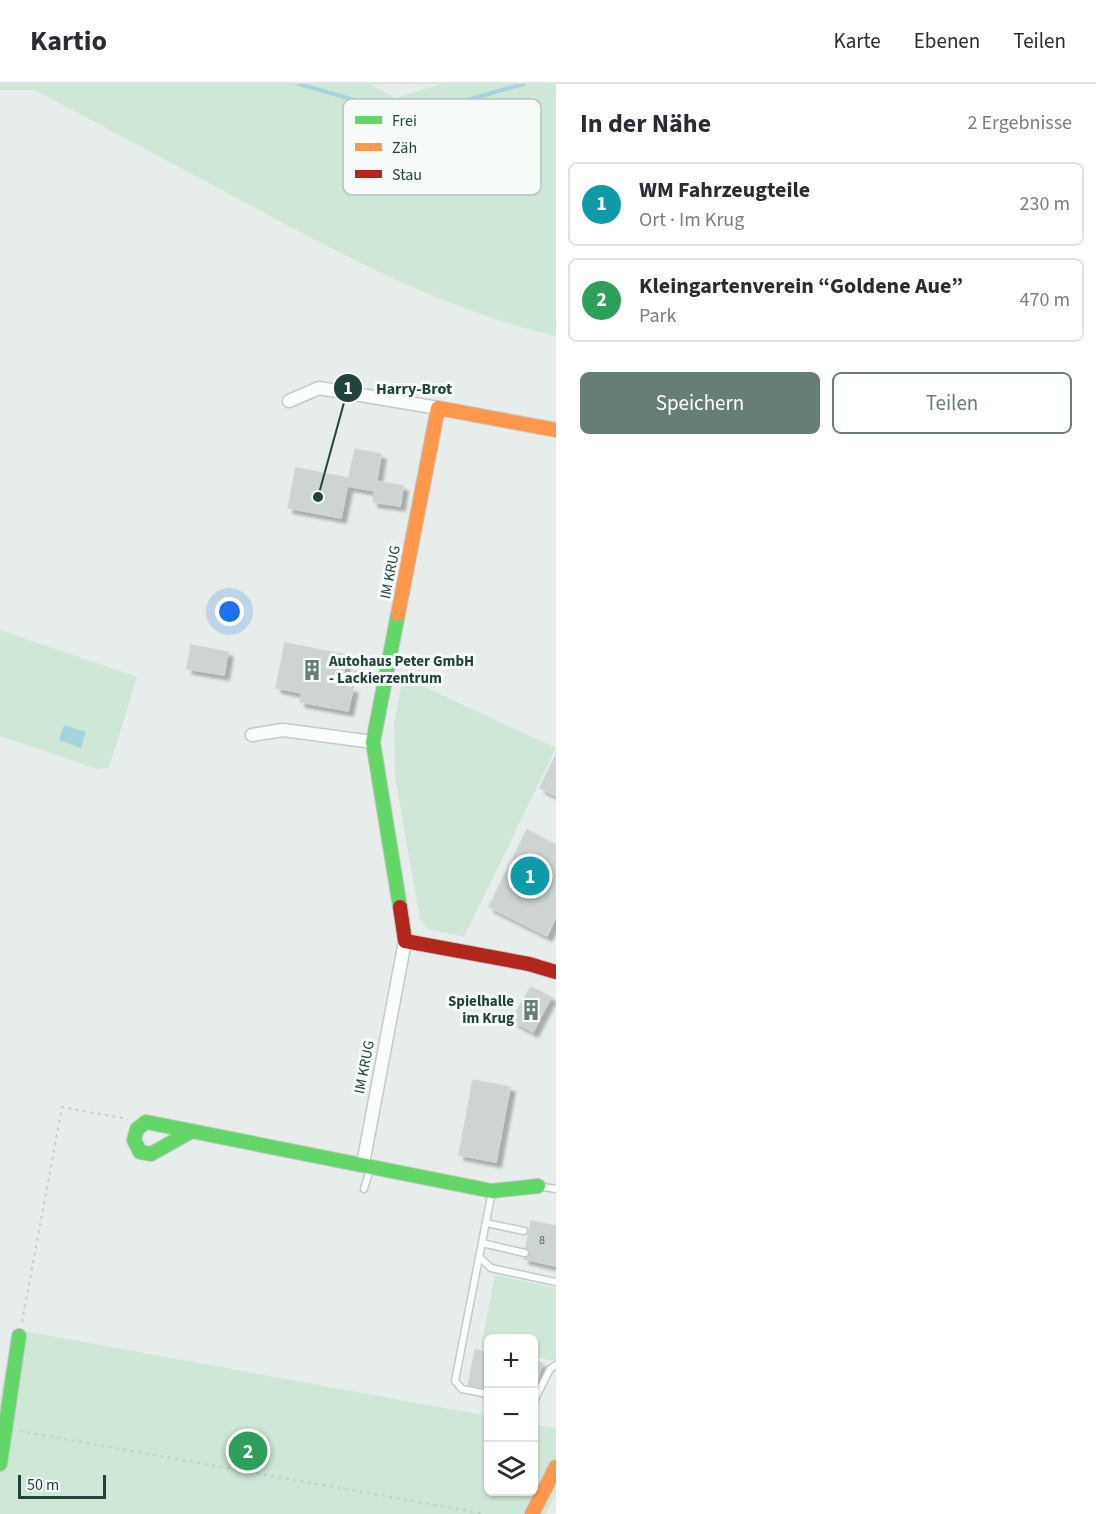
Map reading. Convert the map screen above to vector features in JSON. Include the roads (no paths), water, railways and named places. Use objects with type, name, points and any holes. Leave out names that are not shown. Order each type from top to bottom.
[{"type":"street","points":[[289,401],[319,388],[556,430]]},
{"type":"street","name":"IM KRUG","points":[[367,1165],[405,940],[373,742],[438,408]]},
{"type":"street","points":[[252,735],[282,730],[373,742]]},
{"type":"street","points":[[405,940],[529,964],[556,972]]},
{"type":"street","points":[[192,1131],[151,1154],[140,1152],[134,1140],[137,1129],[146,1122],[367,1165],[492,1191],[538,1186]]},
{"type":"street","points":[[0,1464],[19,1336]]},
{"type":"street","points":[[532,1514],[556,1467]]},
{"type":"lane","points":[[364,1189],[367,1165]]},
{"type":"lane","points":[[538,1186],[556,1189]]},
{"type":"lane","points":[[484,1393],[462,1389],[455,1381],[492,1191]]},
{"type":"lane","points":[[486,1222],[524,1231]]},
{"type":"lane","points":[[482,1244],[525,1253]]},
{"type":"lane","points":[[479,1257],[490,1268],[556,1282]]},
{"type":"lane","points":[[538,1393],[550,1369],[556,1365]]},
{"type":"water","points":[[64,725],[86,732],[81,748],[59,740]]},
{"type":"waterway","points":[[299,84],[351,99]]},
{"type":"waterway","points":[[471,99],[524,84]]},
{"type":"place","name":"Harry-Brot","points":[[318,497]]},
{"type":"place","name":"Autohaus Peter GmbH - Lackierzentrum","points":[[312,670]]},
{"type":"place","name":"WM Fahrzeugteile","points":[[530,876]]},
{"type":"place","name":"Spielhalle im Krug","points":[[531,1010]]},
{"type":"place","name":"Kleingartenverein “Goldene Aue”","points":[[248,1451]]}]
